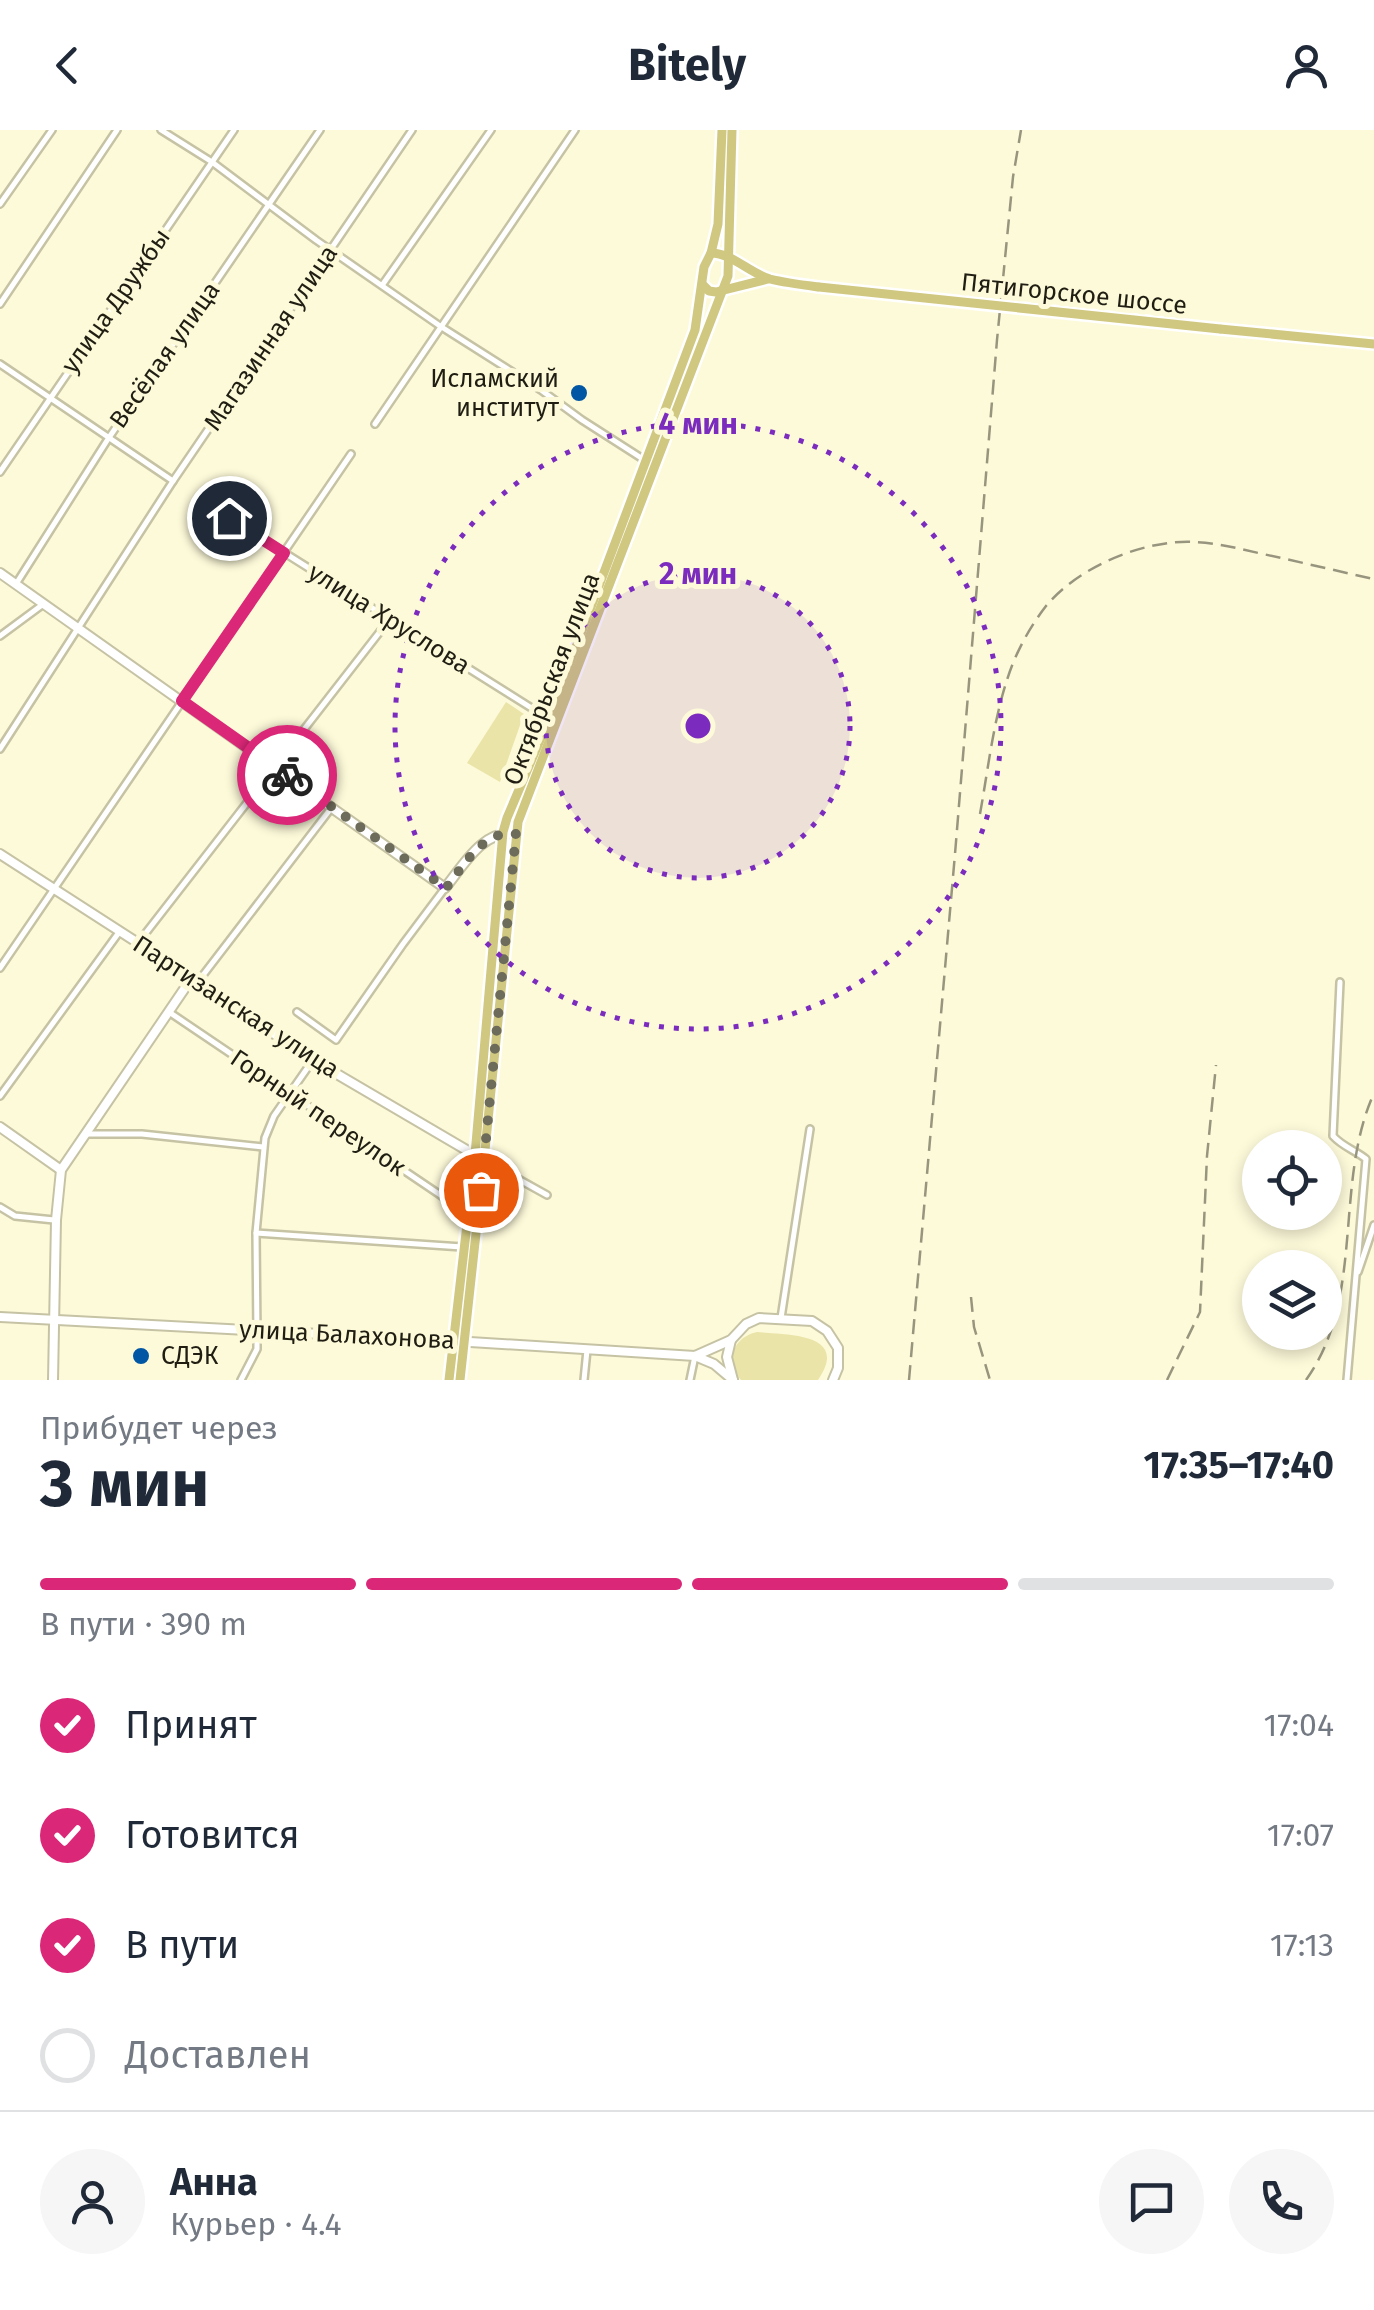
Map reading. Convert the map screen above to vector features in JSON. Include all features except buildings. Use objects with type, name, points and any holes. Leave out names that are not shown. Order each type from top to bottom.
[{"type":"main road","name":"Октябрьская улица","points":[[460,1380],[464,1247],[479,1157],[503,832],[695,330],[705,262],[711,254],[719,212],[722,130]]},
{"type":"main road","name":"Октябрьская улица","points":[[449,1380],[459,1342],[516,834],[729,272],[732,130]]},
{"type":"main road","name":"Пятигорское шоссе","points":[[711,254],[721,254],[771,279],[819,288],[1374,344]]},
{"type":"main road","name":"Пятигорское шоссе","points":[[702,285],[713,292],[771,279]]},
{"type":"street","points":[[0,204],[52,130]]},
{"type":"street","points":[[0,304],[117,130]]},
{"type":"street","points":[[161,130],[212,162],[440,326],[646,461]]},
{"type":"street","name":"улица Дружбы","points":[[0,472],[234,130]]},
{"type":"street","name":"Весёлая улица","points":[[16,584],[108,439],[320,130]]},
{"type":"street","name":"Магазинная улица","points":[[0,748],[172,481],[412,130]]},
{"type":"street","points":[[382,284],[491,130]]},
{"type":"street","points":[[375,424],[575,130]]},
{"type":"street","points":[[0,364],[172,481]]},
{"type":"street","points":[[0,968],[351,454]]},
{"type":"street","name":"улица Хруслова","points":[[229,518],[549,719]]},
{"type":"street","points":[[0,574],[446,888]]},
{"type":"street","points":[[0,636],[42,605]]},
{"type":"street","points":[[138,943],[390,620]]},
{"type":"street","points":[[53,1380],[56,1220],[61,1170],[169,1012],[332,807]]},
{"type":"street","points":[[297,1012],[336,1040],[403,944],[478,848],[503,832],[516,834]]},
{"type":"street","name":"Партизанская улица","points":[[0,854],[314,1060],[546,1195]]},
{"type":"street","points":[[0,1096],[120,930]]},
{"type":"street","points":[[1340,982],[1334,1136],[1342,1146],[1366,1160],[1346,1380]]},
{"type":"street","name":"Горный переулок","points":[[169,1012],[468,1213]]},
{"type":"street","points":[[240,1380],[257,1350],[256,1233],[264,1146],[274,1116],[314,1060]]},
{"type":"street","points":[[0,1127],[61,1170]]},
{"type":"street","points":[[810,1128],[781,1318],[812,1321],[827,1331],[838,1348],[838,1368],[833,1380]]},
{"type":"street","points":[[86,1134],[142,1134],[264,1146]]},
{"type":"street","points":[[0,1207],[15,1216],[56,1220]]},
{"type":"street","points":[[1356,1280],[1374,1225]]},
{"type":"street","points":[[256,1233],[464,1247]]},
{"type":"street","name":"улица Балахонова","points":[[0,1317],[257,1335],[695,1356],[714,1364],[733,1380]]},
{"type":"street","name":"улица Балахонова","points":[[695,1356],[731,1340],[746,1324],[759,1318],[781,1318]]},
{"type":"street","points":[[731,1340],[728,1357],[733,1380]]},
{"type":"street","points":[[584,1380],[586,1350]]},
{"type":"street","points":[[690,1380],[695,1356]]},
{"type":"shaded area","points":[[506,702],[524,714],[500,782],[467,763]]},
{"type":"shaded area","points":[[757,1332],[797,1336],[821,1345],[826,1364],[818,1380],[741,1380],[733,1366],[734,1351],[742,1339]]},
{"type":"railway","points":[[909,1380],[997,340],[1021,130]]},
{"type":"railway","points":[[980,814],[998,713],[1018,651],[1046,606],[1094,568],[1155,545],[1195,542],[1374,579]]},
{"type":"railway","points":[[1167,1380],[1200,1312],[1207,1156],[1216,1065]]},
{"type":"railway","points":[[1306,1380],[1336,1313],[1355,1164],[1374,1093]]},
{"type":"railway","points":[[971,1297],[974,1327],[990,1380]]},
{"type":"way so far","points":[[287,775],[446,888],[485,842],[503,832],[516,834],[481,1190]]},
{"type":"place","name":"Исламский институт","points":[[579,393]]},
{"type":"place","name":"СДЭК","points":[[141,1356]]},
{"type":"route","points":[[229,518],[284,553],[182,701],[287,775]]}]
